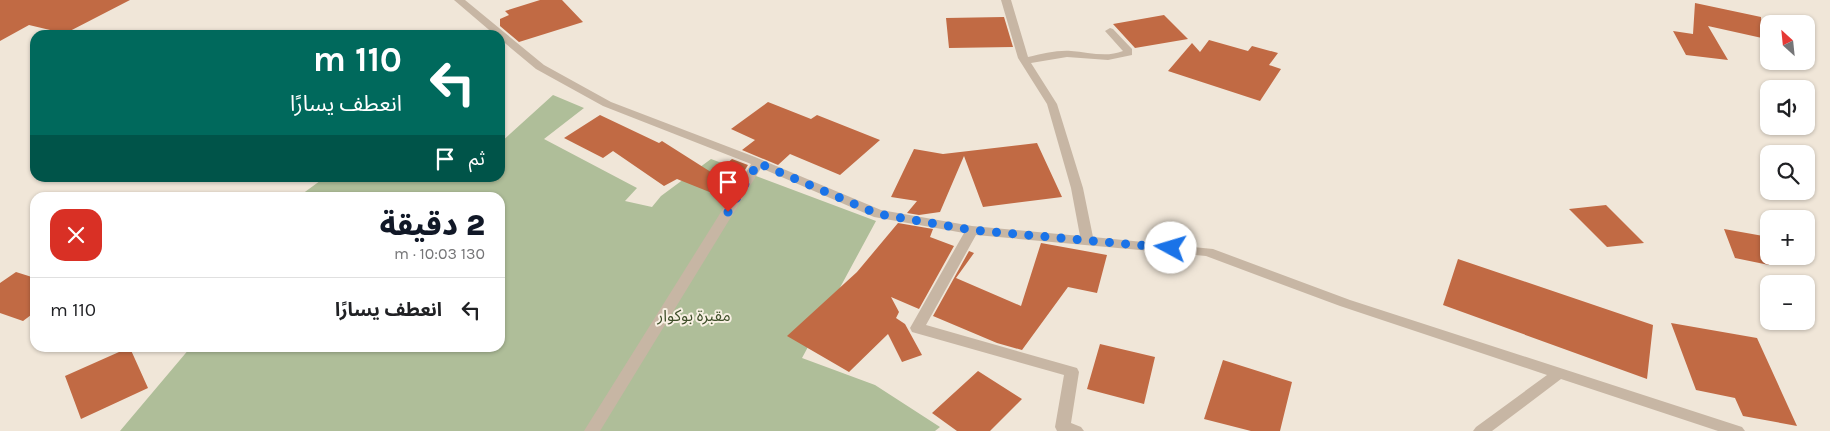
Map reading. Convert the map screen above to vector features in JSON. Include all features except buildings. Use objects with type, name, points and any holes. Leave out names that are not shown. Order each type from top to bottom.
[{"type":"street","points":[[459,0],[495,30]]},
{"type":"street","points":[[1006,0],[1026,61],[1052,104],[1077,188],[1087,240]]},
{"type":"street","points":[[1026,61],[1054,55],[1072,54],[1102,58],[1120,57],[1128,53],[1127,49],[1110,31]]},
{"type":"street","points":[[505,38],[540,67],[607,104],[758,163],[878,214],[972,230],[1208,252],[1345,302],[1558,374],[1737,431]]},
{"type":"street","points":[[592,431],[758,163]]},
{"type":"street","points":[[972,230],[917,328],[1072,372],[1063,427],[1076,431]]},
{"type":"street","points":[[1480,431],[1558,374]]},
{"type":"green space","name":"مقبرة بوكوار","points":[[553,95],[584,108],[544,139],[637,188],[625,201],[652,207],[661,196],[711,159],[876,221],[802,358],[875,385],[940,427],[935,431],[120,431],[187,352],[505,352],[505,192],[305,192],[319,182],[505,182],[505,138]]},
{"type":"route","points":[[728,212],[758,163],[878,214],[972,230],[1171,248]]}]
